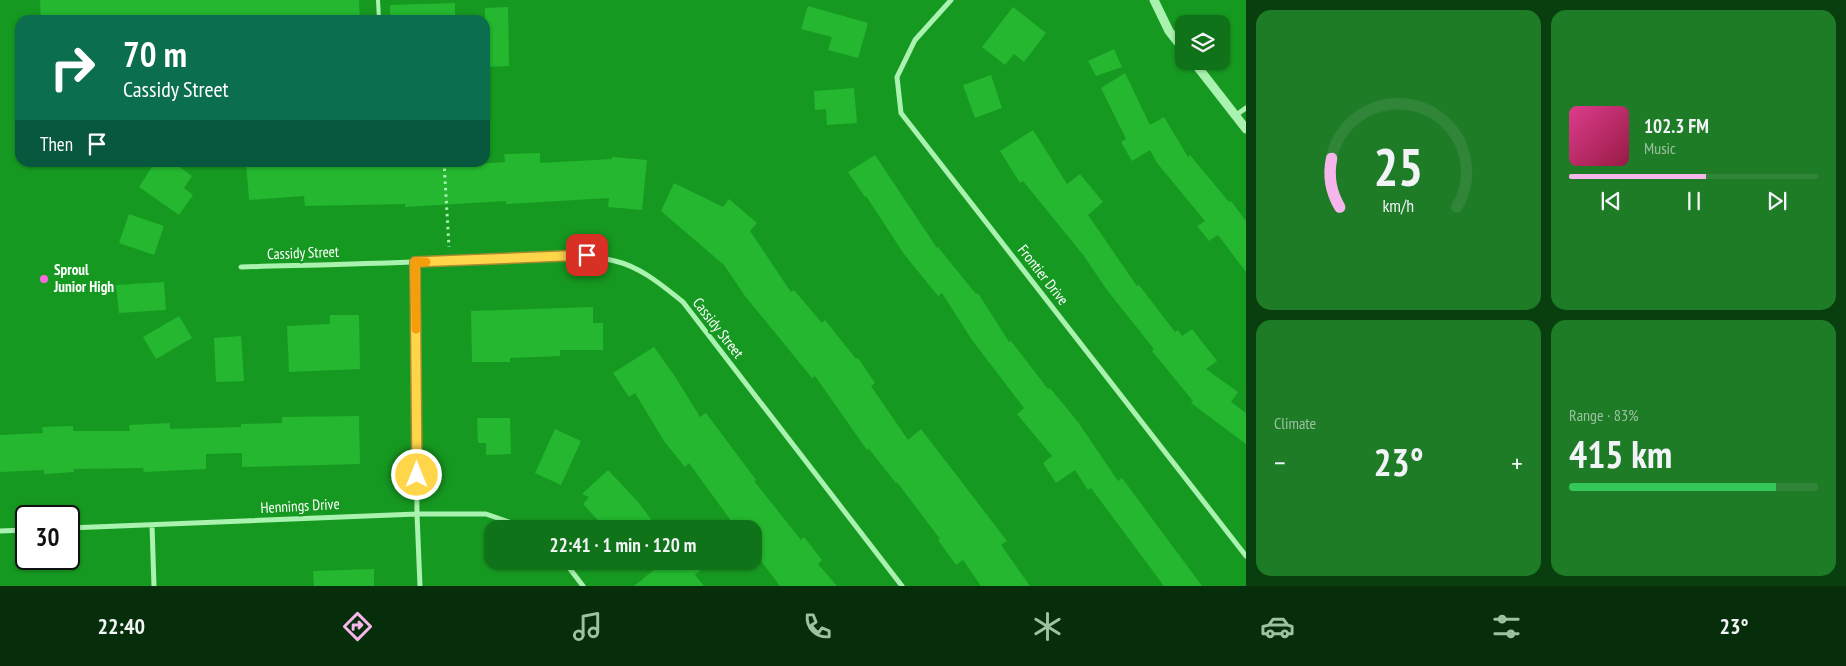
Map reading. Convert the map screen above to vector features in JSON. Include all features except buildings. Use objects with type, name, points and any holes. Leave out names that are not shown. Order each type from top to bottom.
[{"type":"street","name":"Frontier Drive","points":[[951,0],[915,40],[897,77],[901,113],[1246,556]]},
{"type":"street","points":[[1154,0],[1169,31],[1175,39]]},
{"type":"street","points":[[1200,70],[1246,129]]},
{"type":"street","points":[[1236,116],[1246,108]]},
{"type":"street","name":"Cassidy Street","points":[[241,267],[587,255],[618,261],[650,277],[683,302],[902,586]]},
{"type":"street","points":[[415,262],[417,514],[420,586]]},
{"type":"street","name":"Hennings Drive","points":[[80,528],[417,514],[486,514],[503,520]]},
{"type":"street","points":[[152,526],[154,586]]},
{"type":"street","points":[[0,530],[15,530]]},
{"type":"street","points":[[571,570],[583,586]]},
{"type":"lane","points":[[378,0],[379,15]]},
{"type":"path","points":[[444,167],[450,260]]},
{"type":"slow traffic","points":[[416,329],[415,262],[426,262]]},
{"type":"place","name":"Sproul Junior High","points":[[44,279]]},
{"type":"route","points":[[417,475],[415,262],[587,255]]}]
